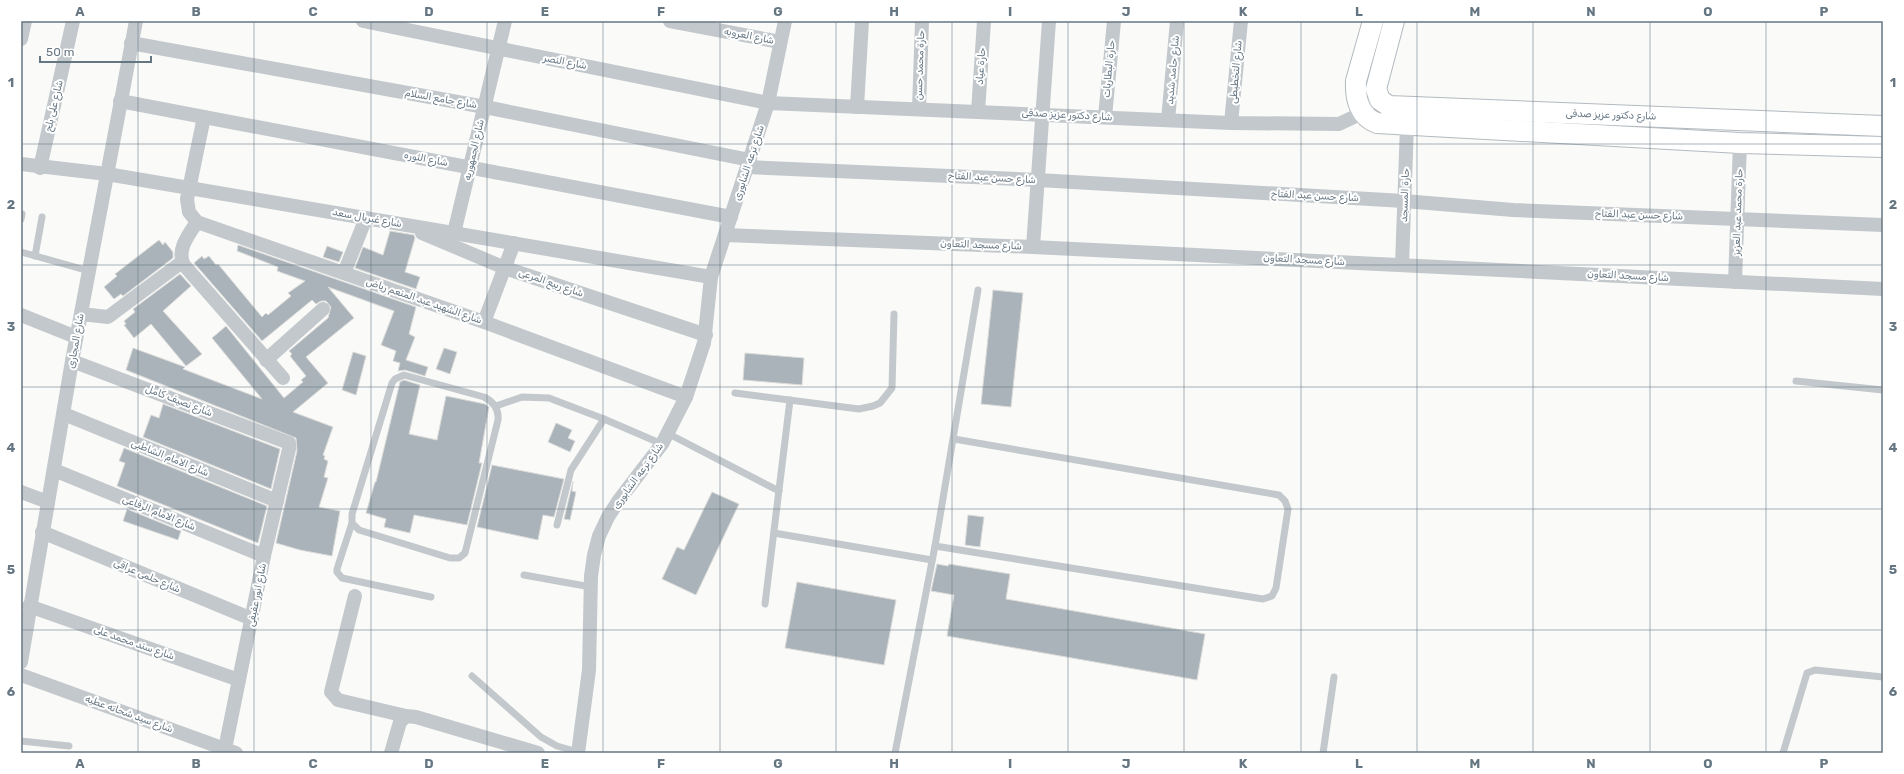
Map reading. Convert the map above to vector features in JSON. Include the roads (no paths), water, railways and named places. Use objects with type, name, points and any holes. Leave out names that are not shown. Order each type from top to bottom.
[{"type":"street","points":[[21,39],[25,21]]},
{"type":"street","name":"شارع على بلح","points":[[40,168],[73,21]]},
{"type":"street","name":"شارع المجارى","points":[[21,662],[29,606],[64,414],[80,314],[136,21]]},
{"type":"street","name":"شارع النصر","points":[[363,21],[768,103]]},
{"type":"street","name":"شارع الجمهوريه","points":[[454,233],[505,21]]},
{"type":"street","name":"شارع العروبه","points":[[670,21],[780,42]]},
{"type":"street","name":"شارع ترعه الشابورى","points":[[578,752],[589,670],[591,587],[594,555],[599,536],[608,517],[665,438],[686,397],[706,335],[711,277],[768,103],[785,21]]},
{"type":"street","points":[[857,107],[862,21]]},
{"type":"street","name":"حارة محمد حسن","points":[[919,110],[922,21]]},
{"type":"street","name":"حارة عياد","points":[[978,112],[984,21]]},
{"type":"street","points":[[1033,247],[1049,21]]},
{"type":"street","name":"حارة البطاريات","points":[[1105,117],[1114,21]]},
{"type":"street","name":"شارع حامد شديد","points":[[1168,120],[1177,21]]},
{"type":"street","name":"شارع التخطيطى","points":[[1231,123],[1241,21]]},
{"type":"street","points":[[1362,111],[1357,97],[1356,81],[1373,21]]},
{"type":"street","points":[[1376,89],[1394,21]]},
{"type":"street","name":"شارع جامع السلام","points":[[131,43],[484,107],[749,164]]},
{"type":"street","name":"شارع دكتور عزيز صدقى","points":[[768,103],[1231,123],[1339,124],[1348,121],[1362,111],[1368,104],[1376,89]]},
{"type":"street","name":"شارع دكتور عزيز صدقى","points":[[1376,89],[1380,100],[1389,106],[1883,126]]},
{"type":"street","name":"شارع الثوره","points":[[120,101],[731,217]]},
{"type":"street","name":"شارع دكتور عزيز صدقى","points":[[1362,111],[1368,119],[1377,123],[1740,143],[1883,147]]},
{"type":"street","points":[[204,117],[189,188],[187,206],[189,212],[197,222],[187,237],[181,253],[182,262],[283,378]]},
{"type":"street","name":"حارة المسجد","points":[[1402,265],[1407,125]]},
{"type":"street","name":"حارة محمد عبد العزيز","points":[[1735,282],[1740,143]]},
{"type":"street","name":"شارع غبريال سعد","points":[[21,164],[40,168],[107,174],[711,277]]},
{"type":"street","name":"شارع حسن عبد الفتاح","points":[[749,164],[1404,201],[1513,210],[1883,225]]},
{"type":"street","points":[[344,273],[366,218]]},
{"type":"street","name":"شارع الشهيد عبد المنعم رياض","points":[[197,222],[484,322],[686,397]]},
{"type":"street","name":"شارع ربيع المرعى","points":[[398,223],[505,268],[706,335]]},
{"type":"street","name":"شارع مسجد التعاون","points":[[725,235],[1033,247],[1883,289]]},
{"type":"street","points":[[484,322],[514,243]]},
{"type":"street","points":[[80,314],[104,317],[112,314],[182,262]]},
{"type":"street","points":[[266,360],[323,308]]},
{"type":"street","points":[[21,315],[76,337]]},
{"type":"street","name":"شارع نصيف كامل","points":[[72,361],[287,442]]},
{"type":"street","name":"شارع الامام الشاطبى","points":[[64,414],[277,501]]},
{"type":"street","name":"شارع انور عفيفى","points":[[230,751],[239,680],[264,556],[289,446],[287,442]]},
{"type":"street","name":"شارع الامام الرفاعى","points":[[54,470],[264,556]]},
{"type":"street","points":[[21,492],[48,502]]},
{"type":"street","name":"شارع حلمى عراقى","points":[[42,532],[252,619]]},
{"type":"street","points":[[355,596],[331,692],[338,700],[416,717],[538,753]]},
{"type":"street","name":"شارع سند محمد على","points":[[29,606],[239,680]]},
{"type":"street","name":"شارع سيد شحاته عطيه","points":[[21,675],[230,751]]},
{"type":"street","points":[[391,753],[400,722],[406,716]]},
{"type":"lane","points":[[35,256],[42,218]]},
{"type":"lane","points":[[21,252],[89,271]]},
{"type":"lane","points":[[895,753],[935,546],[978,290]]},
{"type":"lane","points":[[734,393],[859,409],[880,403],[892,388],[894,314]]},
{"type":"lane","points":[[352,523],[359,530],[450,558],[459,558],[462,556],[465,553],[498,420],[496,406],[484,397],[409,376],[404,375],[395,379],[392,383],[354,506],[352,523],[337,569],[342,578],[431,597]]},
{"type":"lane","points":[[1796,381],[1883,390]]},
{"type":"lane","points":[[496,406],[522,397],[549,398],[604,419],[665,438],[779,491]]},
{"type":"lane","points":[[765,604],[790,400]]},
{"type":"lane","points":[[557,525],[571,470],[604,419]]},
{"type":"lane","points":[[935,546],[1263,599],[1272,596],[1276,588],[1288,509],[1285,501],[1279,495],[954,439]]},
{"type":"lane","points":[[774,533],[932,560]]},
{"type":"lane","points":[[524,575],[591,587]]},
{"type":"lane","points":[[1783,753],[1807,673],[1815,670],[1883,677]]},
{"type":"lane","points":[[472,676],[541,737],[551,744],[578,752]]},
{"type":"lane","points":[[1324,753],[1334,676]]},
{"type":"lane","points":[[21,741],[69,746]]}]
